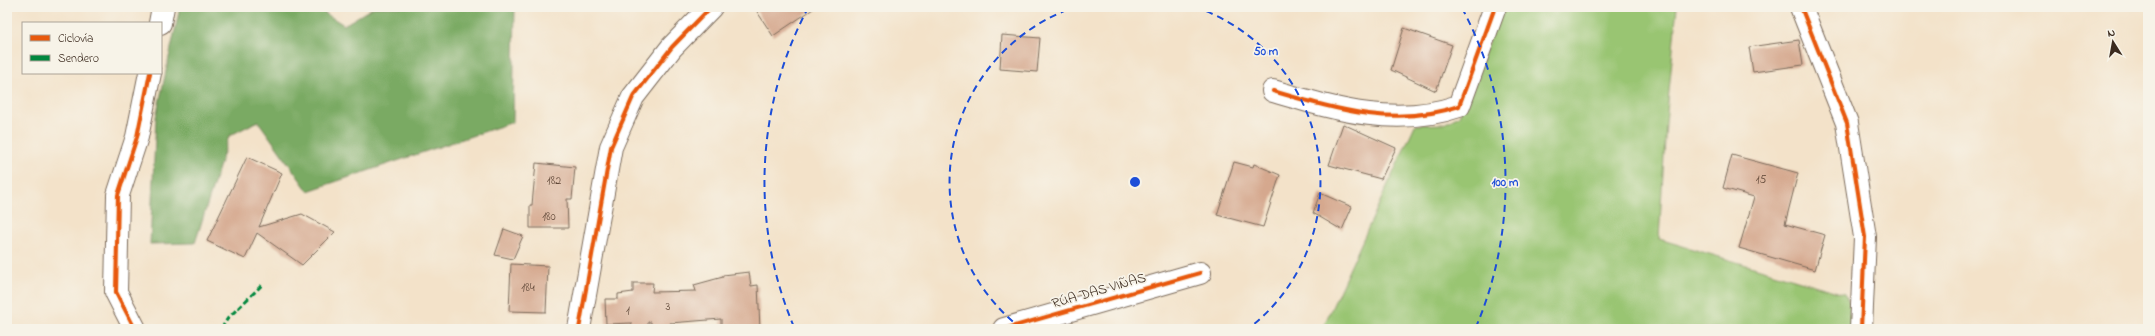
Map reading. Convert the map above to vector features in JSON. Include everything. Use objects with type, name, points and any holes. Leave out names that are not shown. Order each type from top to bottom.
[{"type":"street","points":[[160,22],[163,7]]},
{"type":"street","points":[[579,329],[611,147],[633,97],[672,47],[710,7]]},
{"type":"street","points":[[1273,91],[1338,110],[1395,117],[1437,113],[1459,106],[1494,7]]},
{"type":"street","points":[[1801,7],[1847,123],[1865,237],[1861,329]]},
{"type":"street","points":[[134,329],[116,292],[118,195],[137,137],[150,74]]},
{"type":"street","name":"RÚA DAS VIÑAS","points":[[1004,329],[1200,274]]},
{"type":"green space","points":[[180,7],[315,7],[344,25],[374,7],[515,7],[513,122],[308,191],[258,121],[229,136],[195,243],[150,244],[156,117]]},
{"type":"green space","points":[[1503,7],[1677,7],[1666,123],[1659,239],[1844,294],[1853,308],[1853,329],[1333,329],[1324,325],[1415,125],[1444,124],[1459,116]]},
{"type":"building","points":[[754,7],[816,7],[773,36]]},
{"type":"building","points":[[1404,28],[1452,45],[1436,91],[1391,70]]},
{"type":"building","points":[[1002,35],[1040,38],[1037,72],[1000,69]]},
{"type":"building","points":[[1799,40],[1803,65],[1753,72],[1749,47]]},
{"type":"building","points":[[1343,124],[1396,148],[1381,179],[1329,165]]},
{"type":"building","points":[[1732,155],[1798,173],[1785,224],[1825,235],[1815,270],[1739,248],[1754,197],[1723,188]]},
{"type":"building","points":[[247,157],[282,173],[259,227],[302,214],[335,232],[302,265],[257,233],[245,259],[207,241]]},
{"type":"building","points":[[1234,162],[1253,167],[1254,164],[1280,175],[1263,227],[1217,215]]},
{"type":"building","points":[[536,163],[575,167],[572,199],[567,199],[568,228],[530,228],[530,205],[532,205]]},
{"type":"building","points":[[1320,193],[1352,207],[1342,230],[1313,213]]},
{"type":"building","points":[[504,229],[523,236],[513,259],[495,255]]},
{"type":"building","points":[[511,264],[548,266],[546,312],[509,311]]},
{"type":"building","points":[[749,272],[751,286],[758,285],[760,329],[721,329],[721,319],[670,323],[671,329],[651,329],[651,322],[648,322],[648,329],[631,329],[632,323],[606,324],[605,299],[618,299],[618,294],[633,292],[633,283],[653,283],[652,292],[696,291],[694,285],[723,277],[723,275]]},
{"type":"marked path","points":[[221,329],[228,318],[262,285]]},
{"type":"cycle path","points":[[579,329],[611,147],[633,97],[672,47],[711,7]]},
{"type":"cycle path","points":[[1273,91],[1319,104],[1365,114],[1388,116],[1435,112],[1459,106],[1495,7]]},
{"type":"cycle path","points":[[1801,7],[1847,123],[1865,237],[1861,329]]},
{"type":"cycle path","points":[[135,329],[116,292],[118,195],[137,137],[150,74]]},
{"type":"cycle path","points":[[1004,329],[1200,273]]}]
